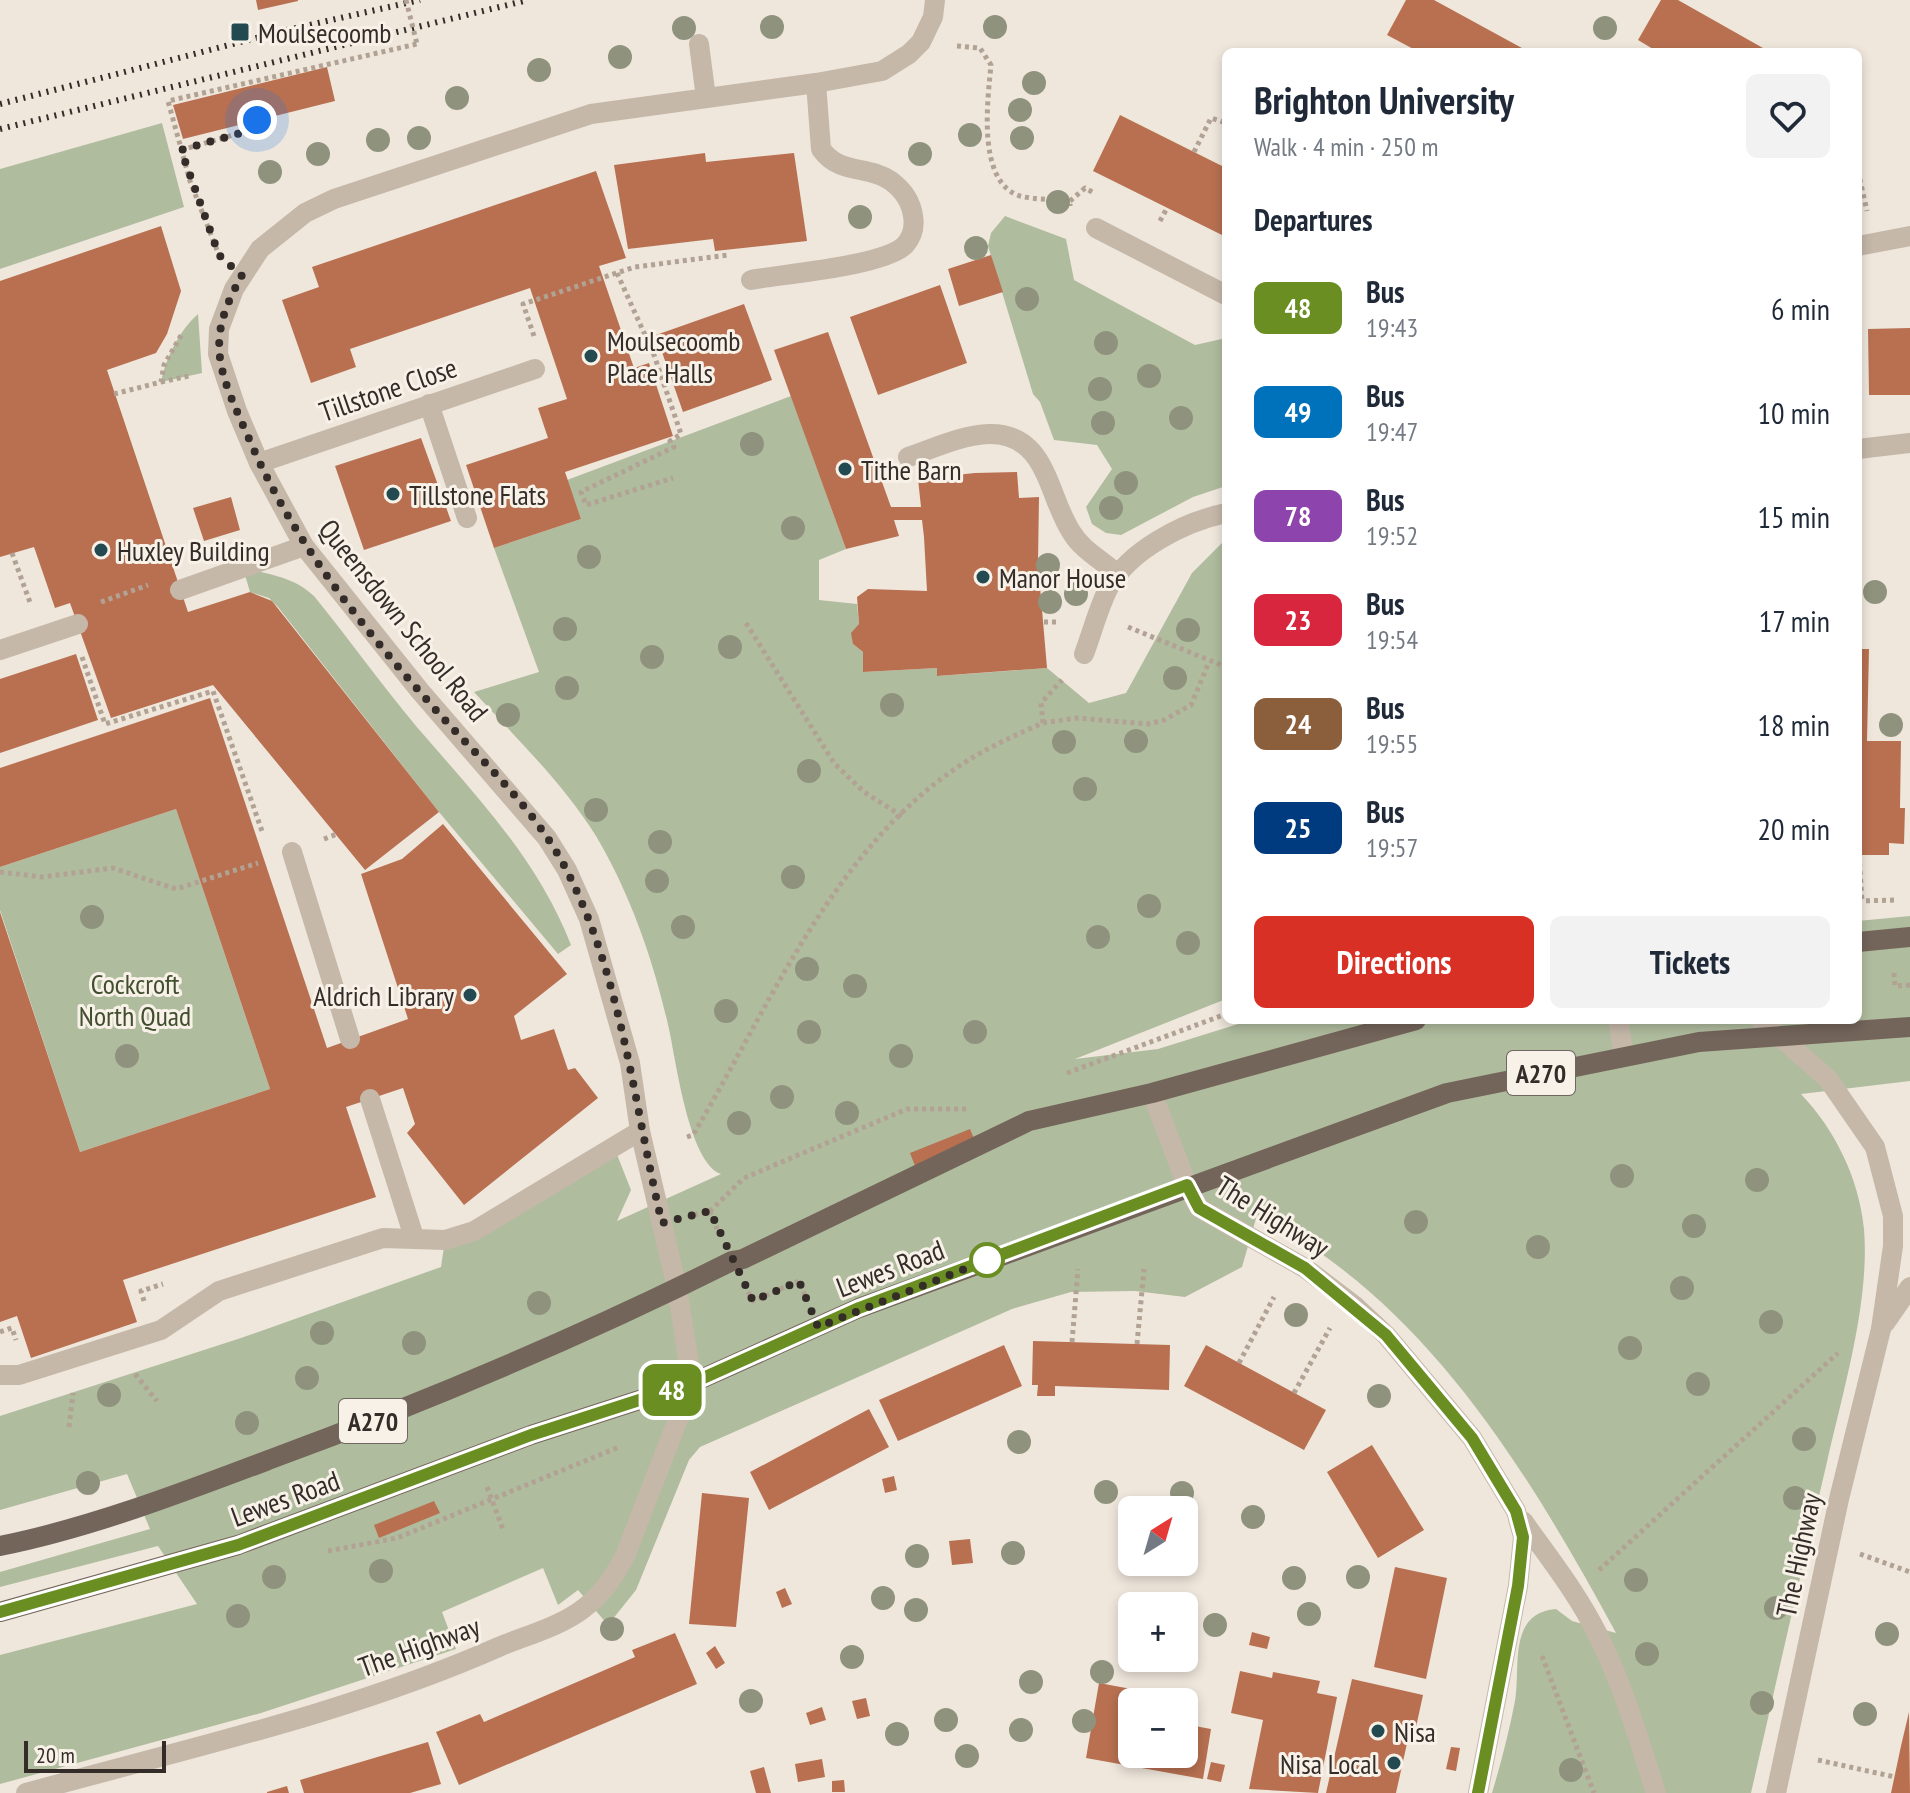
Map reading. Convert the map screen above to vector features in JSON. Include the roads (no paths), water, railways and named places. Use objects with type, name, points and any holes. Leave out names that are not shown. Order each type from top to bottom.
[{"type":"main road","points":[[1862,942],[1910,937]]},
{"type":"main road","name":"Lewes Road","points":[[0,1546],[195,1488],[367,1423],[525,1358],[732,1261],[743,1259],[1029,1121],[1152,1093],[1402,1024]]},
{"type":"main road","name":"Lewes Road","points":[[0,1612],[238,1545],[531,1435],[692,1383],[818,1327],[1187,1185],[1447,1093],[1699,1042],[1910,1027]]},
{"type":"street","name":"Queensdown School Road","points":[[692,1383],[677,1288],[640,1131],[630,1063],[589,919],[567,870],[519,803],[420,691],[304,546],[259,463],[229,390],[218,354],[223,315],[242,276],[260,249],[305,213],[346,194],[591,114],[882,71],[909,54],[921,42],[933,17],[935,0]]},
{"type":"street","points":[[699,44],[706,98]]},
{"type":"street","points":[[751,280],[874,260],[897,251],[911,235],[913,216],[902,191],[883,176],[845,169],[821,149],[816,83]]},
{"type":"street","points":[[1096,228],[1222,293]]},
{"type":"street","points":[[1862,245],[1910,236]]},
{"type":"street","name":"Tillstone Close","points":[[259,463],[535,369]]},
{"type":"street","points":[[429,404],[467,518]]},
{"type":"street","points":[[908,457],[979,433],[1003,434],[1015,439],[1040,462],[1072,533],[1085,549],[1117,574]]},
{"type":"street","points":[[1862,449],[1910,443]]},
{"type":"street","points":[[1084,654],[1117,574],[1141,554],[1188,525],[1222,514]]},
{"type":"street","points":[[180,590],[304,546]]},
{"type":"street","points":[[0,650],[74,625]]},
{"type":"street","points":[[292,852],[350,1039]]},
{"type":"street","points":[[1619,1024],[1624,1055]]},
{"type":"street","name":"The Highway","points":[[1765,1024],[1828,1079],[1875,1147],[1893,1216],[1893,1246],[1879,1338],[1842,1484],[1776,1793]]},
{"type":"street","name":"The Highway","points":[[1152,1093],[1187,1185],[1199,1208],[1305,1268],[1386,1335],[1472,1438],[1599,1637],[1625,1699],[1656,1793]]},
{"type":"street","points":[[370,1099],[414,1237]]},
{"type":"street","points":[[0,1375],[19,1375],[161,1330],[219,1291],[383,1238],[445,1240],[474,1231],[640,1131]]},
{"type":"street","name":"The Highway","points":[[1879,1338],[1910,1287]]},
{"type":"street","name":"The Highway","points":[[26,1793],[264,1728],[404,1684],[462,1663],[581,1611],[612,1579],[625,1556],[692,1383]]},
{"type":"street","name":"The Highway","points":[[1478,1793],[1518,1586],[1523,1537],[1516,1511]]},
{"type":"railway","points":[[0,104],[287,30],[420,0]]},
{"type":"railway","points":[[0,129],[528,0]]},
{"type":"place","name":"Moulsecoomb","points":[[240,32]]},
{"type":"place","name":"Moulsecoomb Place Halls","points":[[591,356]]},
{"type":"place","name":"Tithe Barn","points":[[845,469]]},
{"type":"place","name":"Tillstone Flats","points":[[393,494]]},
{"type":"place","name":"Huxley Building","points":[[101,550]]},
{"type":"place","name":"Manor House","points":[[983,577]]},
{"type":"place","name":"Aldrich Library","points":[[470,995]]},
{"type":"place","name":"Nisa","points":[[1378,1731]]},
{"type":"place","name":"Nisa Local","points":[[1394,1763]]},
{"type":"park label","name":"Cockcroft North Quad","points":[[135,999]]}]
